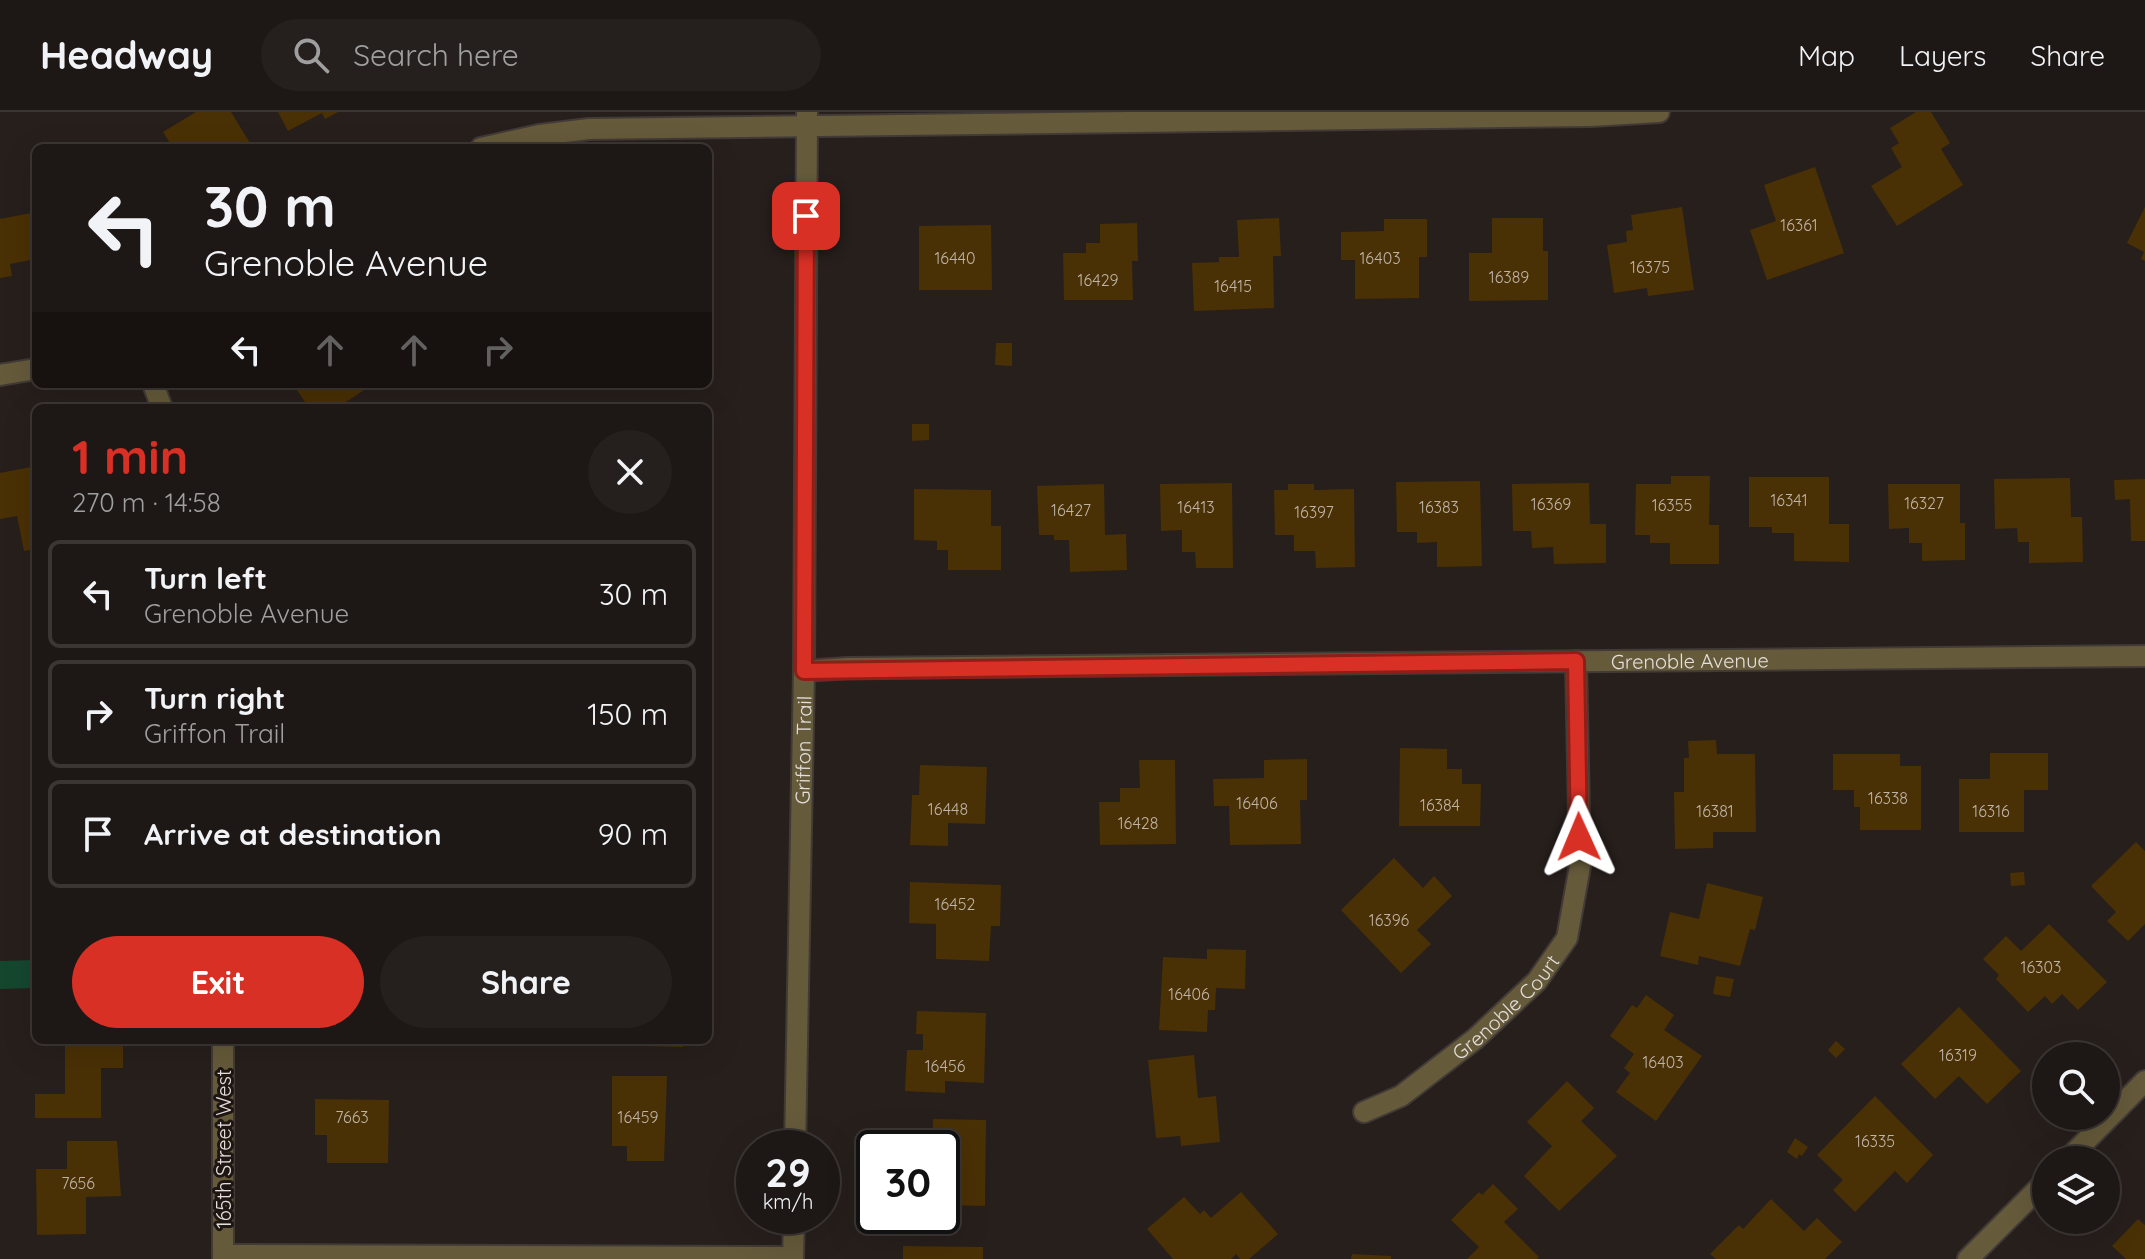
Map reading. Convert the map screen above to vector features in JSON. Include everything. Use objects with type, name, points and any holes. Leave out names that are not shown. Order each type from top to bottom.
[{"type":"street","points":[[499,144],[589,129],[807,119],[1591,116],[1659,112]]},
{"type":"street","name":"Griffon Trail","points":[[795,1130],[804,671],[807,119]]},
{"type":"street","points":[[0,375],[32,370]]},
{"type":"street","name":"Grenoble Avenue","points":[[804,671],[2145,656]]},
{"type":"street","name":"Grenoble Court","points":[[1364,1112],[1401,1096],[1475,1039],[1537,981],[1567,938],[1580,866],[1576,661]]},
{"type":"street","name":"165th Street West","points":[[223,1044],[223,1257]]},
{"type":"street","points":[[2081,1146],[2145,1081]]},
{"type":"street","points":[[1968,1259],[2032,1195]]},
{"type":"street","points":[[223,1257],[793,1258],[794,1234]]},
{"type":"green space","points":[[32,960],[32,988],[0,989],[0,961]]},
{"type":"building","points":[[196,112],[231,112],[251,144],[170,144],[163,132]]},
{"type":"building","points":[[278,112],[338,112],[325,119],[322,113],[288,131]]},
{"type":"building","points":[[1916,112],[1931,112],[1950,143],[1941,149],[1963,185],[1897,226],[1871,186],[1902,167],[1891,148],[1899,143],[1890,128]]},
{"type":"building","points":[[1815,167],[1844,253],[1767,280],[1750,230],[1776,221],[1764,185]]},
{"type":"building","points":[[1682,207],[1694,290],[1648,296],[1647,288],[1614,293],[1607,245],[1627,242],[1626,231],[1633,230],[1631,215]]},
{"type":"building","points":[[2145,207],[2145,261],[2141,259],[2144,252],[2127,243]]},
{"type":"building","points":[[32,213],[32,260],[10,264],[12,276],[0,278],[0,219]]},
{"type":"building","points":[[1279,218],[1281,256],[1273,256],[1274,308],[1194,311],[1192,263],[1219,262],[1219,257],[1239,257],[1237,220]]},
{"type":"building","points":[[1492,218],[1543,218],[1543,251],[1548,251],[1548,300],[1469,301],[1469,253],[1492,253]]},
{"type":"building","points":[[1384,219],[1427,219],[1427,257],[1419,257],[1419,298],[1355,299],[1355,260],[1341,260],[1341,232],[1384,231]]},
{"type":"building","points":[[1137,223],[1138,261],[1132,261],[1133,300],[1064,300],[1063,253],[1086,253],[1086,243],[1100,243],[1100,224]]},
{"type":"building","points":[[991,225],[992,290],[919,290],[919,226]]},
{"type":"building","points":[[996,343],[1012,343],[1012,366],[995,365]]},
{"type":"building","points":[[296,388],[367,388],[343,404],[306,404]]},
{"type":"building","points":[[912,424],[929,424],[929,440],[912,441]]},
{"type":"building","points":[[32,467],[32,550],[24,551],[17,516],[0,519],[0,473]]},
{"type":"building","points":[[1671,476],[1710,476],[1709,525],[1719,525],[1719,564],[1670,564],[1670,543],[1650,543],[1650,535],[1635,535],[1636,484],[1671,484]]},
{"type":"building","points":[[1749,477],[1829,477],[1829,524],[1849,524],[1849,562],[1794,561],[1794,533],[1772,533],[1772,527],[1749,527]]},
{"type":"building","points":[[2070,478],[2071,517],[2082,517],[2083,562],[2029,563],[2029,542],[2018,542],[2017,528],[1995,529],[1994,479]]},
{"type":"building","points":[[2145,479],[2145,541],[2131,541],[2130,499],[2115,500],[2114,480]]},
{"type":"building","points":[[1480,481],[1482,566],[1437,567],[1437,542],[1417,543],[1417,532],[1397,532],[1396,482]]},
{"type":"building","points":[[1232,483],[1233,568],[1196,568],[1195,552],[1182,552],[1182,530],[1161,531],[1160,484]]},
{"type":"building","points":[[1589,483],[1590,524],[1606,524],[1606,563],[1554,564],[1553,547],[1532,548],[1531,531],[1513,531],[1512,484]]},
{"type":"building","points":[[1104,484],[1105,535],[1126,534],[1127,570],[1070,572],[1069,540],[1054,540],[1054,535],[1039,535],[1037,486]]},
{"type":"building","points":[[1288,484],[1314,484],[1314,490],[1354,489],[1355,567],[1316,568],[1315,551],[1294,551],[1294,535],[1275,535],[1274,490],[1288,490]]},
{"type":"building","points":[[1888,484],[1960,484],[1960,523],[1965,523],[1965,560],[1922,561],[1922,543],[1909,543],[1909,528],[1889,529]]},
{"type":"building","points":[[914,489],[991,490],[991,526],[1001,526],[1001,570],[948,570],[948,550],[937,550],[937,541],[914,540]]},
{"type":"building","points":[[1716,740],[1717,754],[1755,754],[1756,832],[1713,832],[1713,848],[1675,849],[1674,792],[1684,792],[1684,758],[1689,758],[1688,741]]},
{"type":"building","points":[[1400,748],[1447,749],[1447,769],[1462,769],[1462,784],[1481,784],[1480,826],[1399,826]]},
{"type":"building","points":[[1990,753],[2048,753],[2048,790],[2024,790],[2024,832],[1959,832],[1959,779],[1990,779]]},
{"type":"building","points":[[1833,754],[1900,754],[1900,766],[1921,766],[1921,830],[1860,830],[1860,807],[1854,807],[1854,790],[1833,790]]},
{"type":"building","points":[[1307,759],[1307,800],[1300,800],[1301,844],[1230,845],[1229,806],[1214,806],[1213,779],[1264,778],[1264,760]]},
{"type":"building","points":[[1139,760],[1175,760],[1176,844],[1100,845],[1099,802],[1120,802],[1120,788],[1140,788]]},
{"type":"building","points":[[920,765],[987,767],[985,824],[948,823],[948,846],[910,845],[912,795],[919,795]]},
{"type":"building","points":[[2136,842],[2145,851],[2145,924],[2128,941],[2107,921],[2116,912],[2091,886]]},
{"type":"building","points":[[1394,858],[1423,888],[1434,876],[1452,896],[1417,930],[1431,944],[1401,973],[1341,910]]},
{"type":"building","points":[[2024,872],[2025,885],[2011,886],[2010,873]]},
{"type":"building","points":[[910,882],[1001,885],[1000,926],[991,926],[989,961],[936,959],[936,924],[909,923]]},
{"type":"building","points":[[1707,883],[1763,897],[1755,930],[1750,929],[1740,966],[1699,956],[1698,965],[1660,956],[1670,912],[1699,919]]},
{"type":"building","points":[[2049,924],[2107,982],[2078,1010],[2062,994],[2052,1004],[2045,996],[2028,1012],[1996,979],[1999,975],[1983,959],[2006,936],[2021,951]]},
{"type":"building","points":[[1207,949],[1246,950],[1245,989],[1216,988],[1215,1010],[1208,1010],[1207,1032],[1159,1030],[1163,957],[1207,959]]},
{"type":"building","points":[[1716,976],[1734,979],[1730,997],[1713,994]]},
{"type":"building","points":[[1646,995],[1674,1015],[1664,1030],[1702,1056],[1656,1121],[1616,1092],[1630,1073],[1624,1068],[1634,1054],[1610,1036],[1632,1005],[1637,1008]]},
{"type":"building","points":[[1959,1007],[2021,1071],[1987,1104],[1959,1076],[1935,1099],[1901,1064]]},
{"type":"building","points":[[917,1011],[986,1013],[984,1083],[945,1081],[945,1093],[905,1091],[907,1050],[923,1050],[923,1034],[916,1034]]},
{"type":"building","points":[[1836,1041],[1845,1049],[1836,1058],[1828,1050]]},
{"type":"building","points":[[65,1044],[123,1044],[123,1068],[101,1068],[101,1118],[35,1118],[35,1094],[65,1094]]},
{"type":"building","points":[[683,1044],[683,1047],[602,1045]]},
{"type":"building","points":[[1194,1055],[1198,1098],[1216,1096],[1220,1142],[1181,1146],[1180,1136],[1156,1138],[1148,1060]]},
{"type":"building","points":[[612,1076],[667,1076],[664,1161],[627,1161],[627,1146],[612,1146]]},
{"type":"building","points":[[1567,1081],[1594,1108],[1581,1121],[1617,1156],[1559,1211],[1524,1176],[1552,1146],[1527,1122]]},
{"type":"building","points":[[1875,1096],[1933,1155],[1907,1183],[1895,1171],[1855,1212],[1833,1190],[1843,1180],[1817,1155]]},
{"type":"building","points":[[315,1099],[389,1100],[388,1163],[327,1163],[327,1135],[315,1135]]},
{"type":"building","points":[[933,1119],[986,1120],[985,1206],[960,1205],[960,1130],[933,1130]]},
{"type":"building","points":[[1795,1138],[1808,1147],[1797,1159],[1787,1152]]},
{"type":"building","points":[[67,1141],[117,1141],[121,1196],[86,1197],[86,1234],[37,1235],[36,1169],[67,1169]]},
{"type":"building","points":[[1493,1184],[1518,1209],[1504,1222],[1539,1257],[1537,1259],[1467,1259],[1479,1247],[1451,1220],[1479,1192],[1482,1195]]},
{"type":"building","points":[[1241,1192],[1278,1234],[1249,1259],[1240,1259],[1236,1254],[1231,1259],[1173,1259],[1147,1229],[1184,1197],[1200,1214],[1204,1210],[1211,1218]]},
{"type":"building","points":[[1771,1199],[1804,1231],[1817,1218],[1842,1242],[1825,1259],[1716,1259],[1710,1254],[1739,1225],[1743,1229]]},
{"type":"building","points":[[2138,1219],[2145,1225],[2145,1259],[2126,1259],[2112,1246]]},
{"type":"building","points":[[903,1246],[983,1247],[983,1259],[903,1259]]},
{"type":"building","points":[[1352,1254],[1391,1256],[1391,1259],[1351,1259]]},
{"type":"route","points":[[806,216],[804,671],[848,668],[1576,661],[1579,837]]}]
